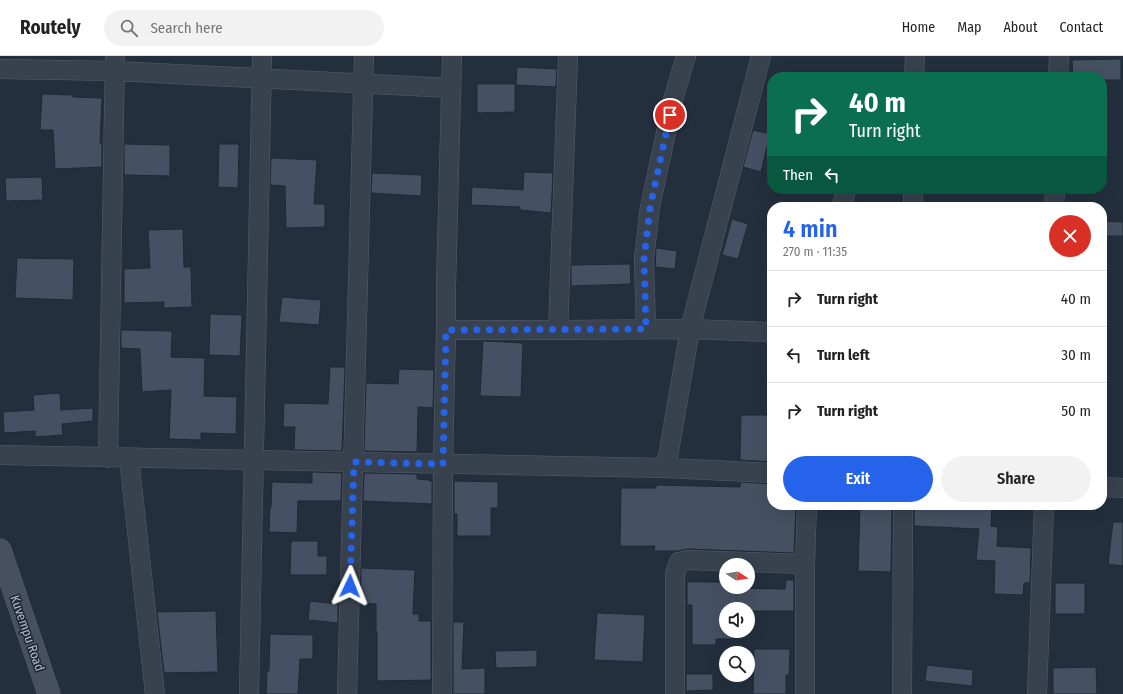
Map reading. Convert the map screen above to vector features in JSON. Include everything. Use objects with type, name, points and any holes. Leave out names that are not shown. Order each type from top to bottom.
[{"type":"main road","name":"Kuvempu Road","points":[[0,550],[49,694]]},
{"type":"street","points":[[249,694],[262,56]]},
{"type":"street","points":[[347,694],[364,56]]},
{"type":"street","points":[[442,694],[443,464],[452,56]]},
{"type":"street","points":[[558,330],[568,56]]},
{"type":"street","points":[[646,329],[644,259],[650,208],[673,100],[686,56]]},
{"type":"street","points":[[666,468],[690,329],[761,56]]},
{"type":"street","points":[[914,72],[915,56]]},
{"type":"street","points":[[1058,72],[1059,56]]},
{"type":"street","points":[[108,458],[115,64]]},
{"type":"street","points":[[0,69],[115,64],[262,79],[451,88]]},
{"type":"street","points":[[446,330],[690,329],[767,332]]},
{"type":"street","points":[[0,455],[666,468],[767,473]]},
{"type":"street","points":[[129,458],[156,694]]},
{"type":"street","points":[[1107,487],[1123,488]]},
{"type":"street","points":[[805,694],[805,564],[807,510]]},
{"type":"street","points":[[902,694],[903,510]]},
{"type":"street","points":[[1036,694],[1044,510]]},
{"type":"street","points":[[675,694],[675,574],[679,562],[688,560],[805,564]]},
{"type":"building","points":[[1121,59],[1121,80],[1107,80],[1107,72],[1073,72],[1072,60]]},
{"type":"building","points":[[517,67],[557,69],[556,87],[516,85]]},
{"type":"building","points":[[477,84],[515,84],[515,112],[477,113]]},
{"type":"building","points":[[42,94],[102,98],[100,143],[102,143],[102,167],[55,169],[53,130],[40,130]]},
{"type":"building","points":[[753,130],[767,133],[767,147],[761,172],[743,167]]},
{"type":"building","points":[[124,144],[170,145],[170,176],[124,175]]},
{"type":"building","points":[[219,144],[239,144],[238,188],[218,187]]},
{"type":"building","points":[[271,158],[317,160],[314,204],[325,204],[325,227],[286,228],[285,186],[270,185]]},
{"type":"building","points":[[524,172],[553,173],[551,213],[520,210],[520,207],[471,205],[472,187],[523,190]]},
{"type":"building","points":[[372,173],[422,175],[421,196],[371,193]]},
{"type":"building","points":[[42,177],[43,200],[6,201],[5,178]]},
{"type":"building","points":[[732,219],[748,224],[738,259],[722,255]]},
{"type":"building","points":[[1107,221],[1123,222],[1123,236],[1107,236]]},
{"type":"building","points":[[183,229],[184,267],[191,267],[192,307],[164,308],[164,302],[124,303],[124,269],[150,268],[148,230]]},
{"type":"building","points":[[656,248],[677,251],[675,269],[655,267]]},
{"type":"building","points":[[17,258],[74,259],[73,300],[15,298]]},
{"type":"building","points":[[630,264],[631,284],[571,286],[571,265]]},
{"type":"building","points":[[282,297],[321,300],[319,325],[279,322]]},
{"type":"building","points":[[210,314],[242,315],[240,356],[209,355]]},
{"type":"building","points":[[121,330],[172,331],[171,357],[205,358],[204,396],[237,397],[236,434],[201,433],[201,440],[169,439],[171,390],[142,392],[140,349],[121,348]]},
{"type":"building","points":[[483,341],[523,343],[521,397],[480,396]]},
{"type":"building","points":[[330,367],[345,367],[342,451],[294,450],[295,427],[283,427],[284,403],[328,404]]},
{"type":"building","points":[[399,369],[434,370],[433,408],[418,407],[417,452],[364,451],[366,383],[398,384]]},
{"type":"building","points":[[60,393],[61,410],[93,408],[93,421],[62,424],[63,435],[35,437],[35,431],[4,433],[3,412],[34,410],[33,395]]},
{"type":"building","points":[[741,415],[767,415],[767,462],[740,460]]},
{"type":"building","points":[[312,472],[342,473],[341,501],[298,501],[297,533],[269,532],[272,482],[312,483]]},
{"type":"building","points":[[364,473],[417,474],[417,479],[432,481],[432,504],[363,501]]},
{"type":"building","points":[[454,481],[498,482],[498,508],[491,508],[491,536],[457,536],[457,514],[454,514]]},
{"type":"building","points":[[740,482],[767,484],[767,510],[796,510],[794,553],[688,549],[677,551],[654,551],[655,546],[620,546],[621,488],[656,488],[656,485],[740,487]]},
{"type":"building","points":[[860,510],[892,510],[891,572],[858,571]]},
{"type":"building","points":[[914,510],[992,510],[991,526],[998,527],[997,546],[1031,548],[1030,583],[1024,583],[1023,595],[994,594],[995,561],[976,560],[979,529],[914,526]]},
{"type":"building","points":[[1113,522],[1123,522],[1123,566],[1108,564]]},
{"type":"building","points":[[291,541],[318,541],[318,556],[327,556],[327,575],[290,575]]},
{"type":"building","points":[[361,568],[415,570],[413,614],[419,614],[419,621],[431,621],[431,680],[377,681],[376,604],[360,603]]},
{"type":"building","points":[[786,580],[794,580],[794,611],[755,611],[755,602],[719,602],[719,638],[733,639],[716,639],[716,645],[692,645],[692,605],[687,605],[687,582],[719,582],[719,594],[755,594],[755,588],[785,589]]},
{"type":"building","points":[[1055,583],[1085,583],[1085,614],[1055,614]]},
{"type":"building","points":[[310,601],[338,604],[338,623],[308,620]]},
{"type":"building","points":[[216,611],[218,672],[164,673],[157,612]]},
{"type":"building","points":[[597,613],[645,615],[643,662],[594,660]]},
{"type":"building","points":[[453,622],[464,622],[462,669],[485,668],[485,694],[453,694]]},
{"type":"building","points":[[270,634],[313,635],[313,659],[300,659],[298,694],[266,694],[267,671],[269,671]]},
{"type":"building","points":[[755,649],[790,649],[789,675],[786,675],[786,694],[753,694],[753,682],[755,682]]},
{"type":"building","points":[[537,650],[537,667],[496,668],[495,651]]},
{"type":"building","points":[[927,665],[973,670],[972,686],[925,681]]},
{"type":"building","points":[[1096,667],[1097,694],[1053,694],[1053,668]]},
{"type":"building","points":[[686,674],[713,674],[713,690],[686,691]]},
{"type":"route","points":[[350,586],[354,462],[443,464],[446,330],[646,329],[644,259],[650,208],[670,115]]}]
